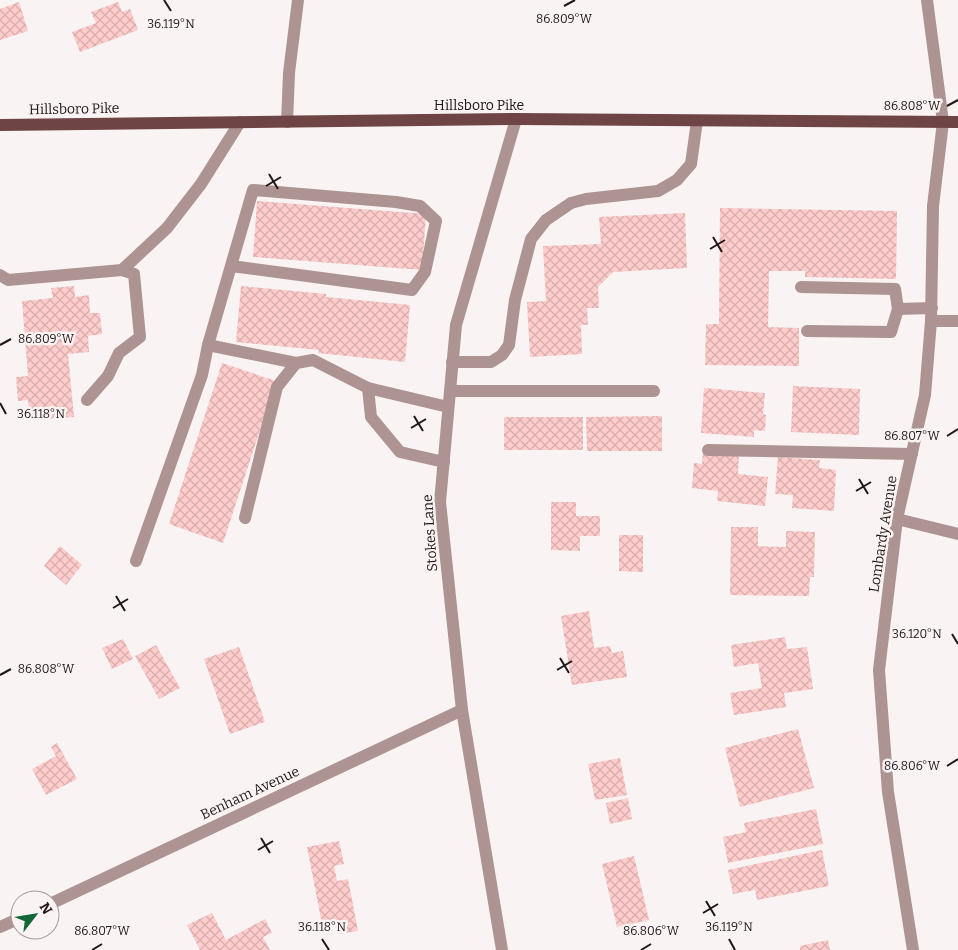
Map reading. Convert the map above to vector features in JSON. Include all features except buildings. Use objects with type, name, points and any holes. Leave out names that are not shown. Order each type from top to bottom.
[{"type":"main road","name":"Hillsboro Pike","points":[[0,125],[516,119],[958,122]]},
{"type":"street","points":[[287,122],[298,0]]},
{"type":"street","name":"Lombardy Avenue","points":[[913,950],[888,792],[879,670],[898,519],[925,394],[932,321],[933,206],[943,122],[927,0]]},
{"type":"street","name":"Stokes Lane","points":[[502,950],[462,710],[440,502],[456,325],[516,119]]},
{"type":"street","points":[[452,362],[491,362],[502,355],[509,345],[515,300],[531,239],[546,220],[571,203],[586,199],[658,191],[677,180],[691,164],[695,148],[697,121]]},
{"type":"street","points":[[122,270],[167,228],[201,184],[240,122]]},
{"type":"street","points":[[136,561],[202,374],[208,345],[253,190],[396,202],[420,206],[436,221],[425,272],[412,290],[231,266]]},
{"type":"street","points":[[0,275],[8,280],[122,270],[134,274],[140,337],[118,353],[108,376],[87,400]]},
{"type":"street","points":[[801,287],[896,289],[898,309],[891,332],[807,331]]},
{"type":"street","points":[[898,309],[932,308]]},
{"type":"street","points":[[932,321],[958,321]]},
{"type":"street","points":[[208,345],[296,363],[313,360],[368,388],[448,407]]},
{"type":"street","points":[[245,518],[277,387],[296,363]]},
{"type":"street","points":[[368,388],[372,417],[400,452],[444,462]]},
{"type":"street","points":[[450,391],[654,392]]},
{"type":"street","points":[[708,450],[912,454]]},
{"type":"street","points":[[898,519],[958,534]]},
{"type":"street","name":"Benham Avenue","points":[[60,899],[462,710]]}]
